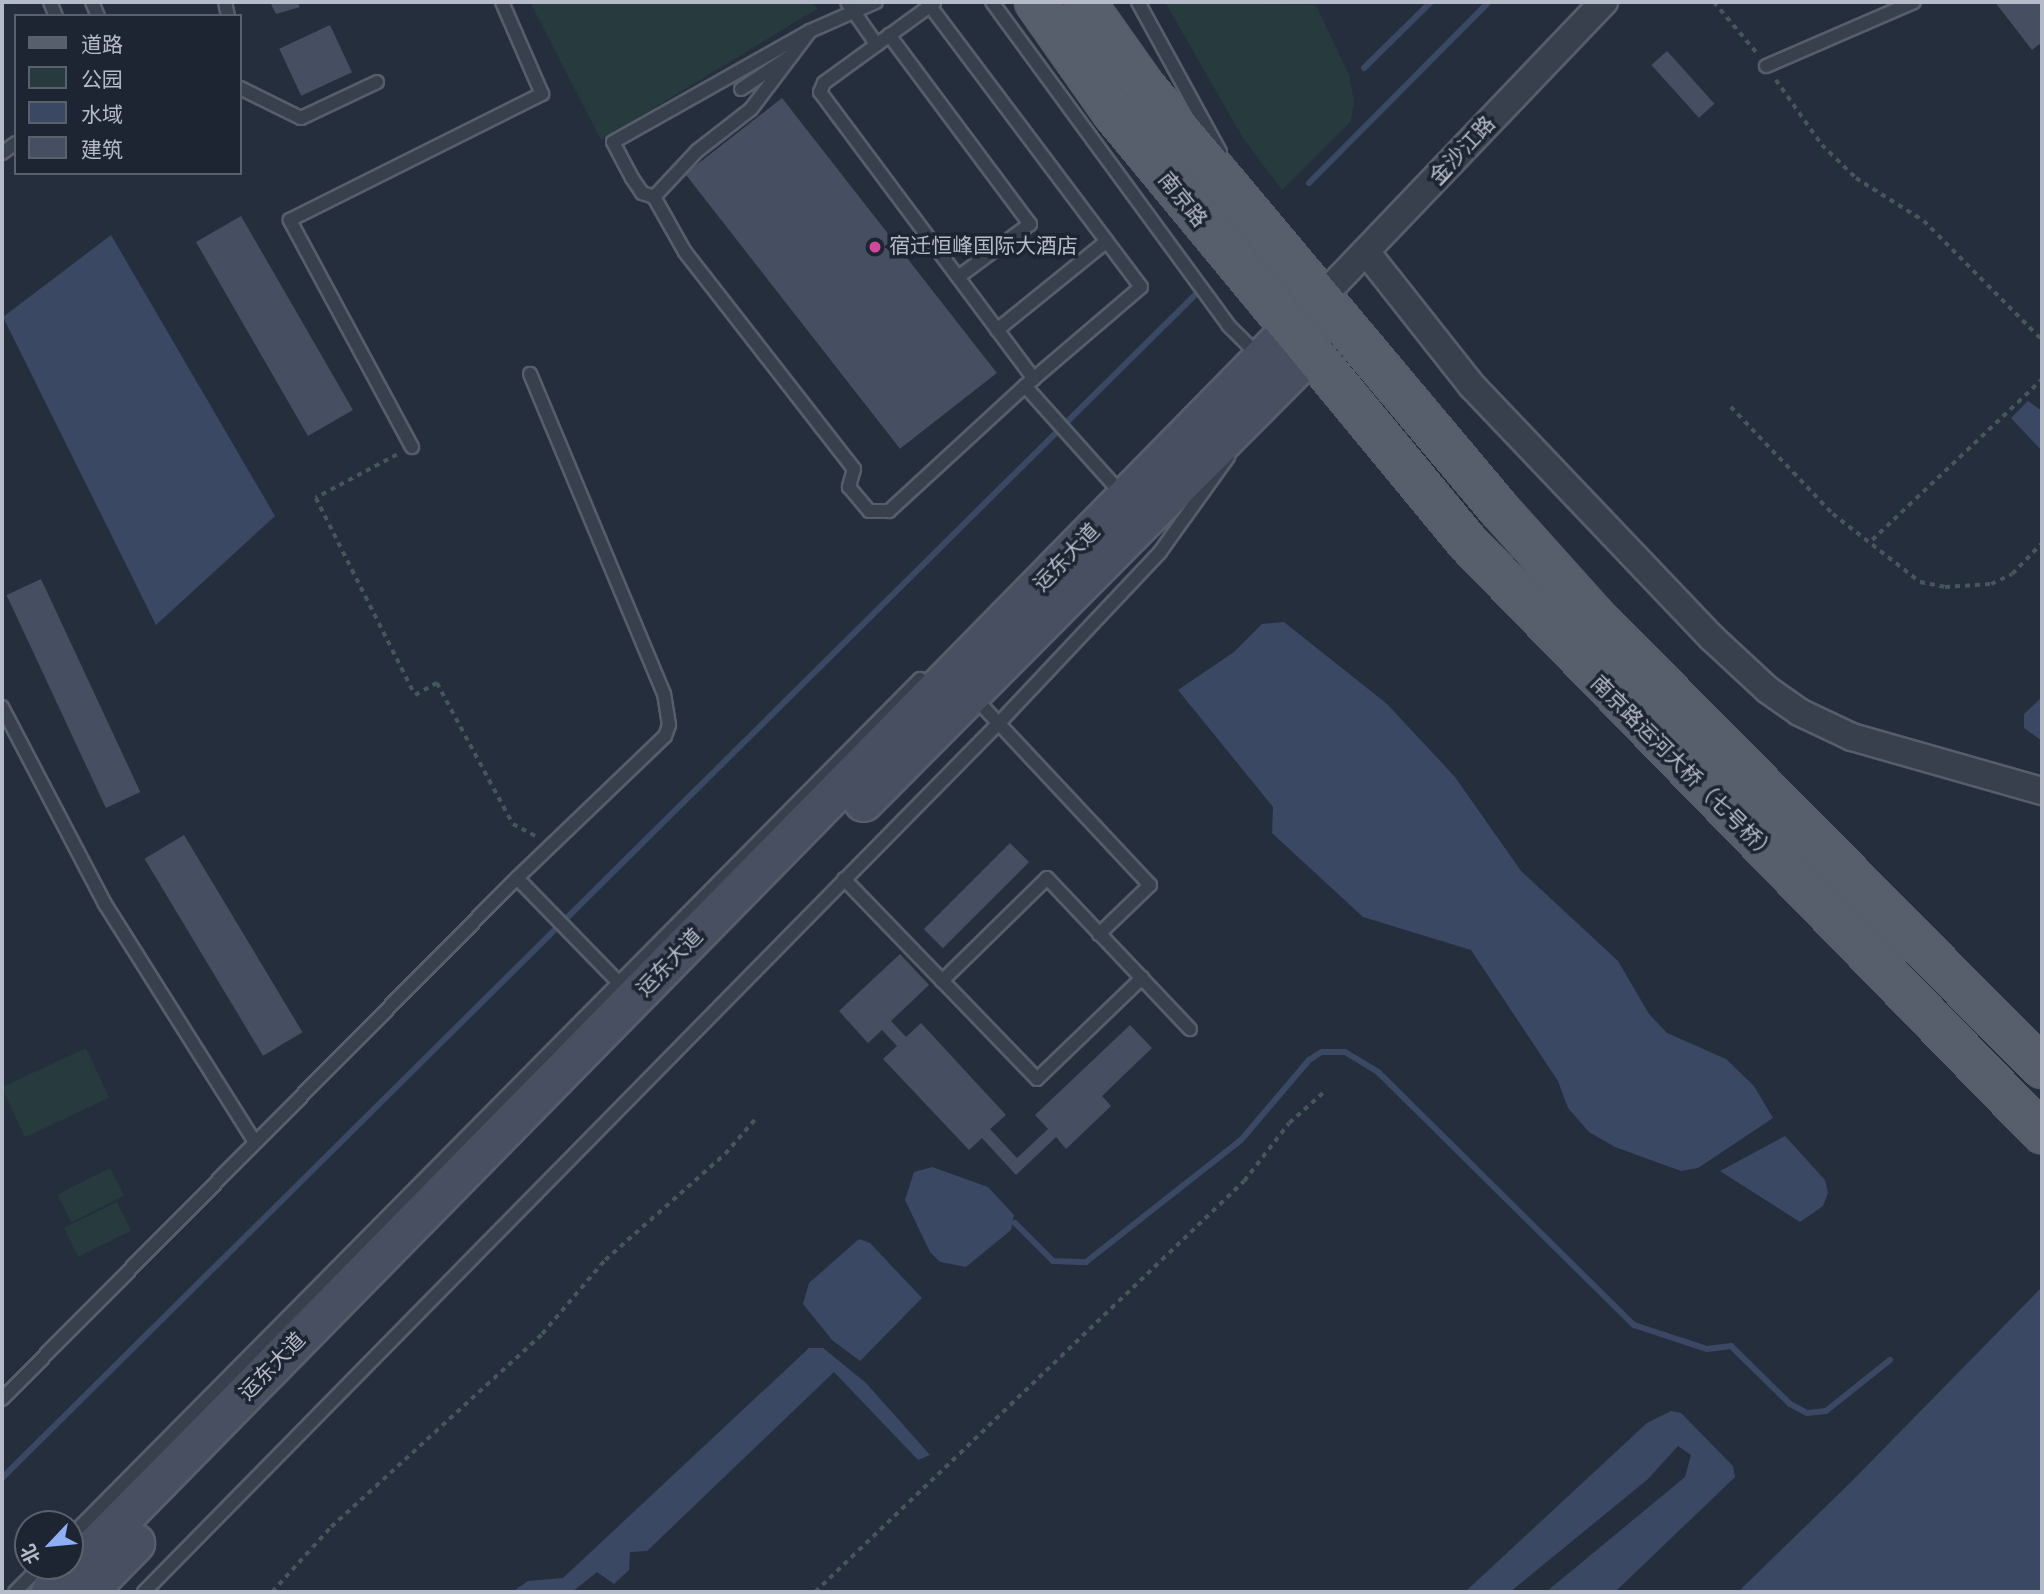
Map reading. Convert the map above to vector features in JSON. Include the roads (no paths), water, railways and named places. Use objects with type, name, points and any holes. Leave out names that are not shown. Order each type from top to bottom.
[{"type":"main road","name":"南京路","points":[[1035,2],[1299,368]]},
{"type":"main road","name":"南京路","points":[[1085,2],[1145,87],[1368,356],[1596,617],[2042,1068]]},
{"type":"main road","name":"运东大道","points":[[28,1591],[627,991],[1132,507],[1299,368]]},
{"type":"main road","name":"南京路运河大桥（七号桥）","points":[[1299,368],[1575,659],[2042,1133]]},
{"type":"main road","name":"运东大道","points":[[87,1592],[697,967],[953,678]]},
{"type":"street","name":"金沙江路","points":[[1321,299],[1604,2]]},
{"type":"street","points":[[1367,253],[1472,386],[1712,638],[1768,690],[1800,712],[1852,737],[2042,791]]},
{"type":"lane","points":[[412,447],[290,220],[542,94],[502,2]]},
{"type":"lane","points":[[144,1592],[999,723],[1132,507],[1044,406],[1030,382],[997,330],[823,101],[824,83],[931,3],[1141,287],[1030,382],[889,512],[869,511],[849,487],[854,469],[685,252],[654,197],[642,192],[613,142],[850,6],[876,2]]},
{"type":"lane","points":[[992,2],[1227,325],[1299,368]]},
{"type":"lane","points":[[1138,2],[1254,217]]},
{"type":"lane","points":[[1766,66],[1914,2]]},
{"type":"lane","points":[[850,6],[877,45]]},
{"type":"lane","points":[[654,197],[697,152],[751,109],[810,31]]},
{"type":"lane","points":[[889,35],[1030,224],[958,277]]},
{"type":"lane","points":[[741,89],[792,55]]},
{"type":"lane","points":[[242,89],[301,118],[377,82]]},
{"type":"lane","points":[[997,330],[1107,241]]},
{"type":"lane","points":[[2,1399],[517,878],[665,736],[670,725],[664,694],[530,374]]},
{"type":"lane","points":[[953,678],[999,723],[1150,885],[1099,933]]},
{"type":"lane","points":[[2,707],[105,904],[255,1142]]},
{"type":"lane","points":[[84,1523],[627,991],[517,878]]},
{"type":"lane","points":[[942,981],[1046,878],[1191,1029]]},
{"type":"lane","points":[[844,879],[1037,1079],[1142,978]]},
{"type":"water","points":[[111,235],[275,516],[156,625],[3,317]]},
{"type":"water","points":[[2028,401],[2042,411],[2042,451],[2011,418]]},
{"type":"water","points":[[1284,622],[1387,704],[1455,777],[1521,871],[1618,961],[1649,1014],[1667,1033],[1726,1059],[1754,1086],[1773,1118],[1698,1168],[1681,1171],[1615,1147],[1589,1132],[1568,1108],[1558,1081],[1471,950],[1363,917],[1272,833],[1273,807],[1178,690],[1234,652],[1262,624]]},
{"type":"water","points":[[2042,697],[2042,741],[2024,728],[2024,714]]},
{"type":"water","points":[[1785,1136],[1825,1180],[1828,1193],[1823,1206],[1800,1222],[1720,1171]]},
{"type":"water","points":[[932,1167],[988,1187],[1014,1215],[1011,1230],[966,1267],[940,1262],[930,1252],[905,1200],[914,1172]]},
{"type":"water","points":[[859,1239],[870,1243],[922,1298],[860,1361],[832,1340],[803,1304],[809,1283]]},
{"type":"water","points":[[2042,1287],[2042,1592],[1738,1592],[1852,1481]]},
{"type":"water","points":[[809,1348],[823,1348],[866,1383],[930,1455],[918,1460],[834,1372],[647,1551],[630,1552],[629,1570],[614,1584],[597,1572],[572,1592],[512,1592],[528,1581],[563,1578]]},
{"type":"water","points":[[1671,1411],[1681,1413],[1733,1466],[1735,1477],[1615,1592],[1546,1592],[1685,1477],[1691,1455],[1678,1446],[1648,1479],[1510,1592],[1465,1592],[1647,1423]]},
{"type":"waterway","points":[[1364,68],[1431,2]]},
{"type":"waterway","points":[[1309,183],[1489,2]]},
{"type":"waterway","points":[[2,1478],[1199,291]]},
{"type":"waterway","points":[[1015,1223],[1053,1261],[1086,1262],[1241,1140],[1309,1060],[1322,1052],[1345,1052],[1378,1072],[1634,1325],[1707,1349],[1731,1346],[1790,1404],[1807,1413],[1826,1411],[1890,1360]]},
{"type":"place","name":"宿迁恒峰国际大酒店","points":[[875,247]]}]
